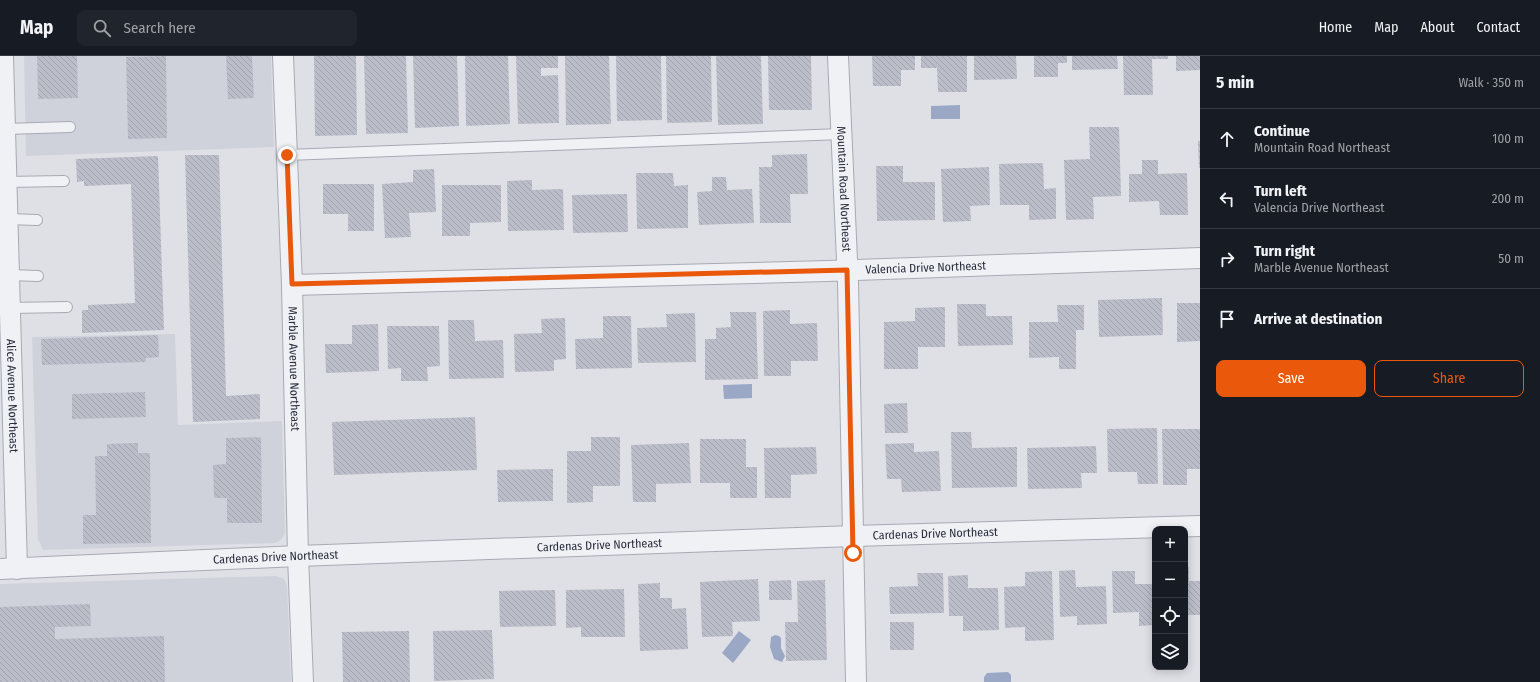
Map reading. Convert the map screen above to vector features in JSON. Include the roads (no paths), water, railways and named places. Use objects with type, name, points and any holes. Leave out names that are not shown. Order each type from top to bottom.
[{"type":"street","name":"Alice Avenue Northeast","points":[[2,56],[10,308],[9,569]]},
{"type":"street","name":"Marble Avenue Northeast","points":[[283,56],[292,284],[298,556],[303,682]]},
{"type":"street","name":"Mountain Road Northeast","points":[[838,56],[847,270],[856,682]]},
{"type":"street","name":"Valencia Drive Northeast","points":[[292,284],[847,270],[1200,258]]},
{"type":"street","name":"Cardenas Drive Northeast","points":[[9,569],[298,556],[853,536],[1200,526]]},
{"type":"lane","points":[[5,129],[70,127]]},
{"type":"lane","points":[[287,155],[842,134]]},
{"type":"lane","points":[[6,182],[64,182]]},
{"type":"lane","points":[[7,220],[37,220]]},
{"type":"lane","points":[[9,275],[38,276]]},
{"type":"lane","points":[[10,308],[67,307]]},
{"type":"water","points":[[960,105],[960,119],[931,119],[931,106]]},
{"type":"water","points":[[752,384],[752,398],[724,399],[723,385]]},
{"type":"water","points":[[739,631],[751,640],[733,663],[722,653]]},
{"type":"water","points":[[775,635],[781,638],[781,648],[785,656],[782,662],[774,659],[770,647],[771,637]]},
{"type":"water","points":[[1008,672],[1011,675],[1011,682],[984,682],[984,677],[987,673]]}]
